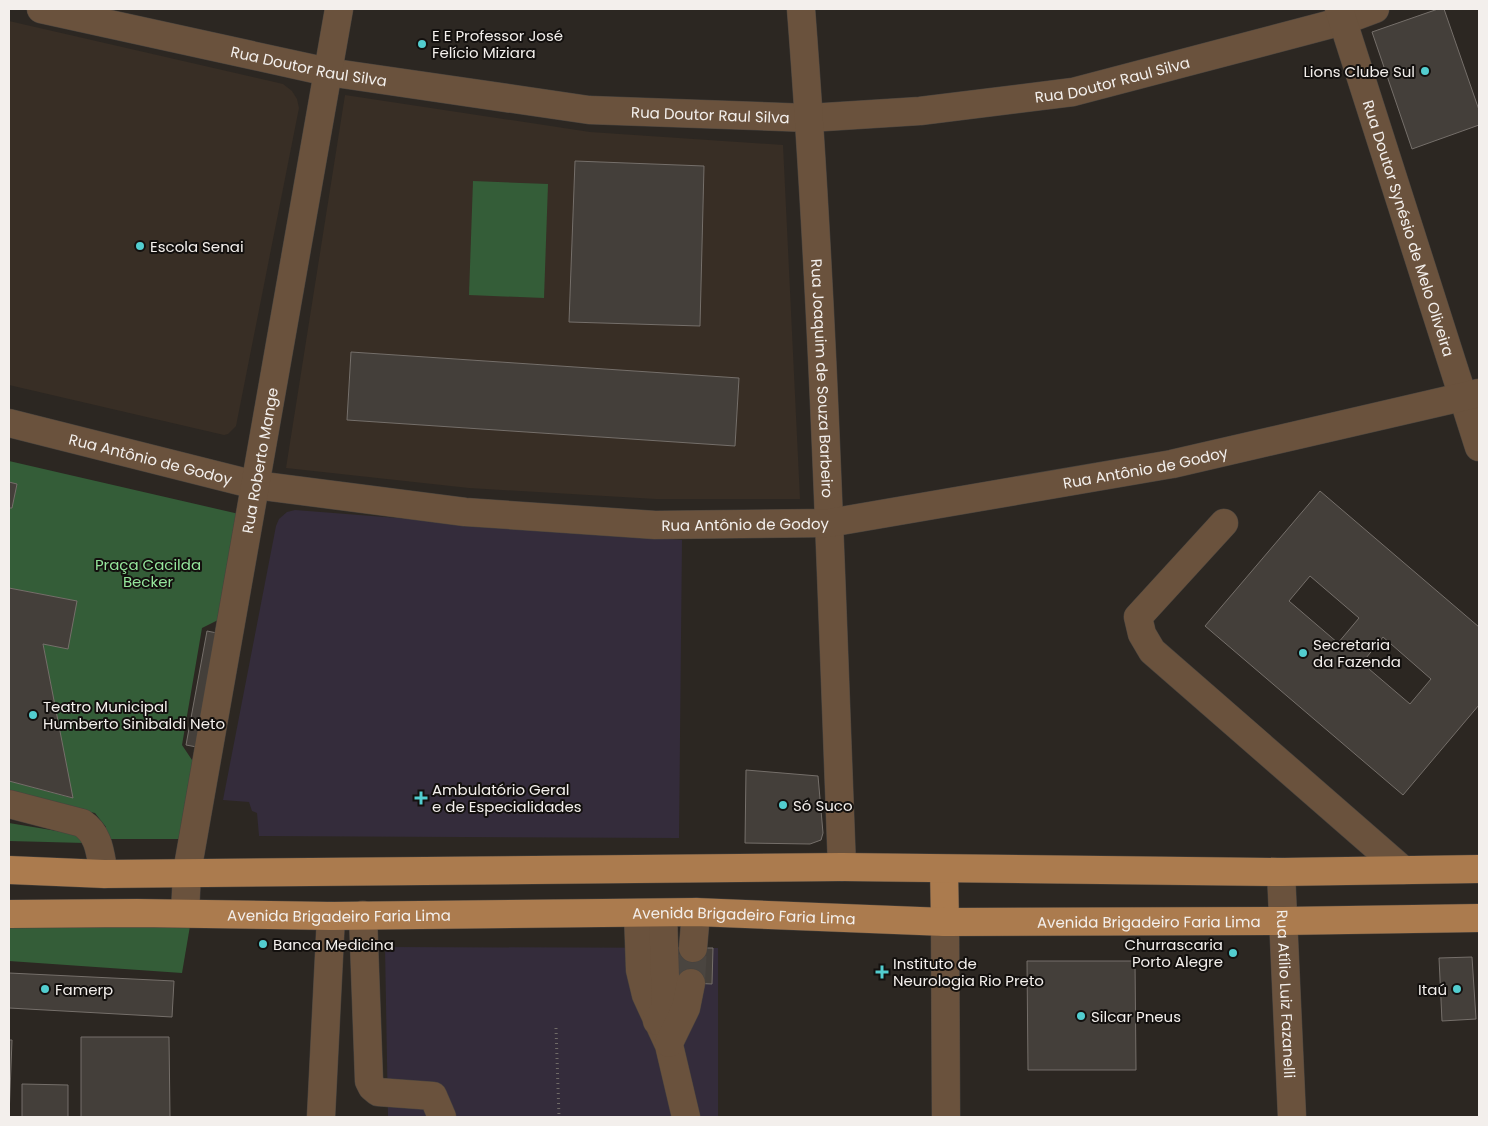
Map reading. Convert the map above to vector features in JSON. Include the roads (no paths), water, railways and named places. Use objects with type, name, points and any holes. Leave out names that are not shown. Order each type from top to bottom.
[{"type":"main road","points":[[9,870],[104,874],[842,867],[1281,872],[1479,869]]},
{"type":"main road","points":[[944,869],[945,922]]},
{"type":"main road","name":"Avenida Brigadeiro Faria Lima","points":[[9,914],[185,913],[331,916],[696,912],[945,922],[1283,921],[1479,918]]},
{"type":"street","name":"Rua Doutor Raul Silva","points":[[41,9],[328,72],[589,110],[809,118],[920,111],[1073,92],[1341,15],[1375,9]]},
{"type":"street","name":"Rua Roberto Mange","points":[[185,913],[186,872],[339,9]]},
{"type":"street","name":"Rua Joaquim de Souza Barbeiro","points":[[801,9],[809,118],[829,523],[842,867]]},
{"type":"street","name":"Rua Doutor Synésio de Melo Oliveira","points":[[1341,15],[1471,395],[1479,447]]},
{"type":"street","name":"Rua Antônio de Godoy","points":[[9,423],[255,486],[465,512],[655,526],[829,523],[1172,464],[1471,395]]},
{"type":"street","points":[[1224,523],[1138,617],[1142,634],[1152,651],[1403,870]]},
{"type":"street","points":[[9,804],[82,823],[91,828],[97,838],[104,874]]},
{"type":"street","name":"Rua Atílio Luiz Fazanelli","points":[[1281,872],[1292,1117]]},
{"type":"street","points":[[693,948],[696,912]]},
{"type":"street","points":[[651,913],[640,970],[646,995],[656,1021],[669,1044],[686,1117]]},
{"type":"street","points":[[364,915],[369,1081],[378,1092],[437,1106]]},
{"type":"street","points":[[321,1117],[331,916]]},
{"type":"street","points":[[945,922],[946,1117]]},
{"type":"street","points":[[669,1044],[686,1008],[691,983]]},
{"type":"tunnel","points":[[691,983],[693,948]]},
{"type":"place","name":"E E Professor José Felício Miziara","points":[[422,44]]},
{"type":"place","name":"Lions Clube Sul","points":[[1425,71]]},
{"type":"place","name":"Escola Senai","points":[[140,246]]},
{"type":"place","name":"Secretaria da Fazenda","points":[[1303,653]]},
{"type":"place","name":"Teatro Municipal Humberto Sinibaldi Neto","points":[[33,715]]},
{"type":"place","name":"Ambulatório Geral e de Especialidades","points":[[421,798]]},
{"type":"place","name":"Só Suco","points":[[783,805]]},
{"type":"place","name":"Banca Medicina","points":[[263,944]]},
{"type":"place","name":"Churrascaria Porto Alegre","points":[[1233,953]]},
{"type":"place","name":"Instituto de Neurologia Rio Preto","points":[[882,972]]},
{"type":"place","name":"Famerp","points":[[45,989]]},
{"type":"place","name":"Itaú","points":[[1457,989]]},
{"type":"place","name":"Silcar Pneus","points":[[1081,1016]]},
{"type":"park label","name":"Praça Cacilda Becker","points":[[148,572]]}]
